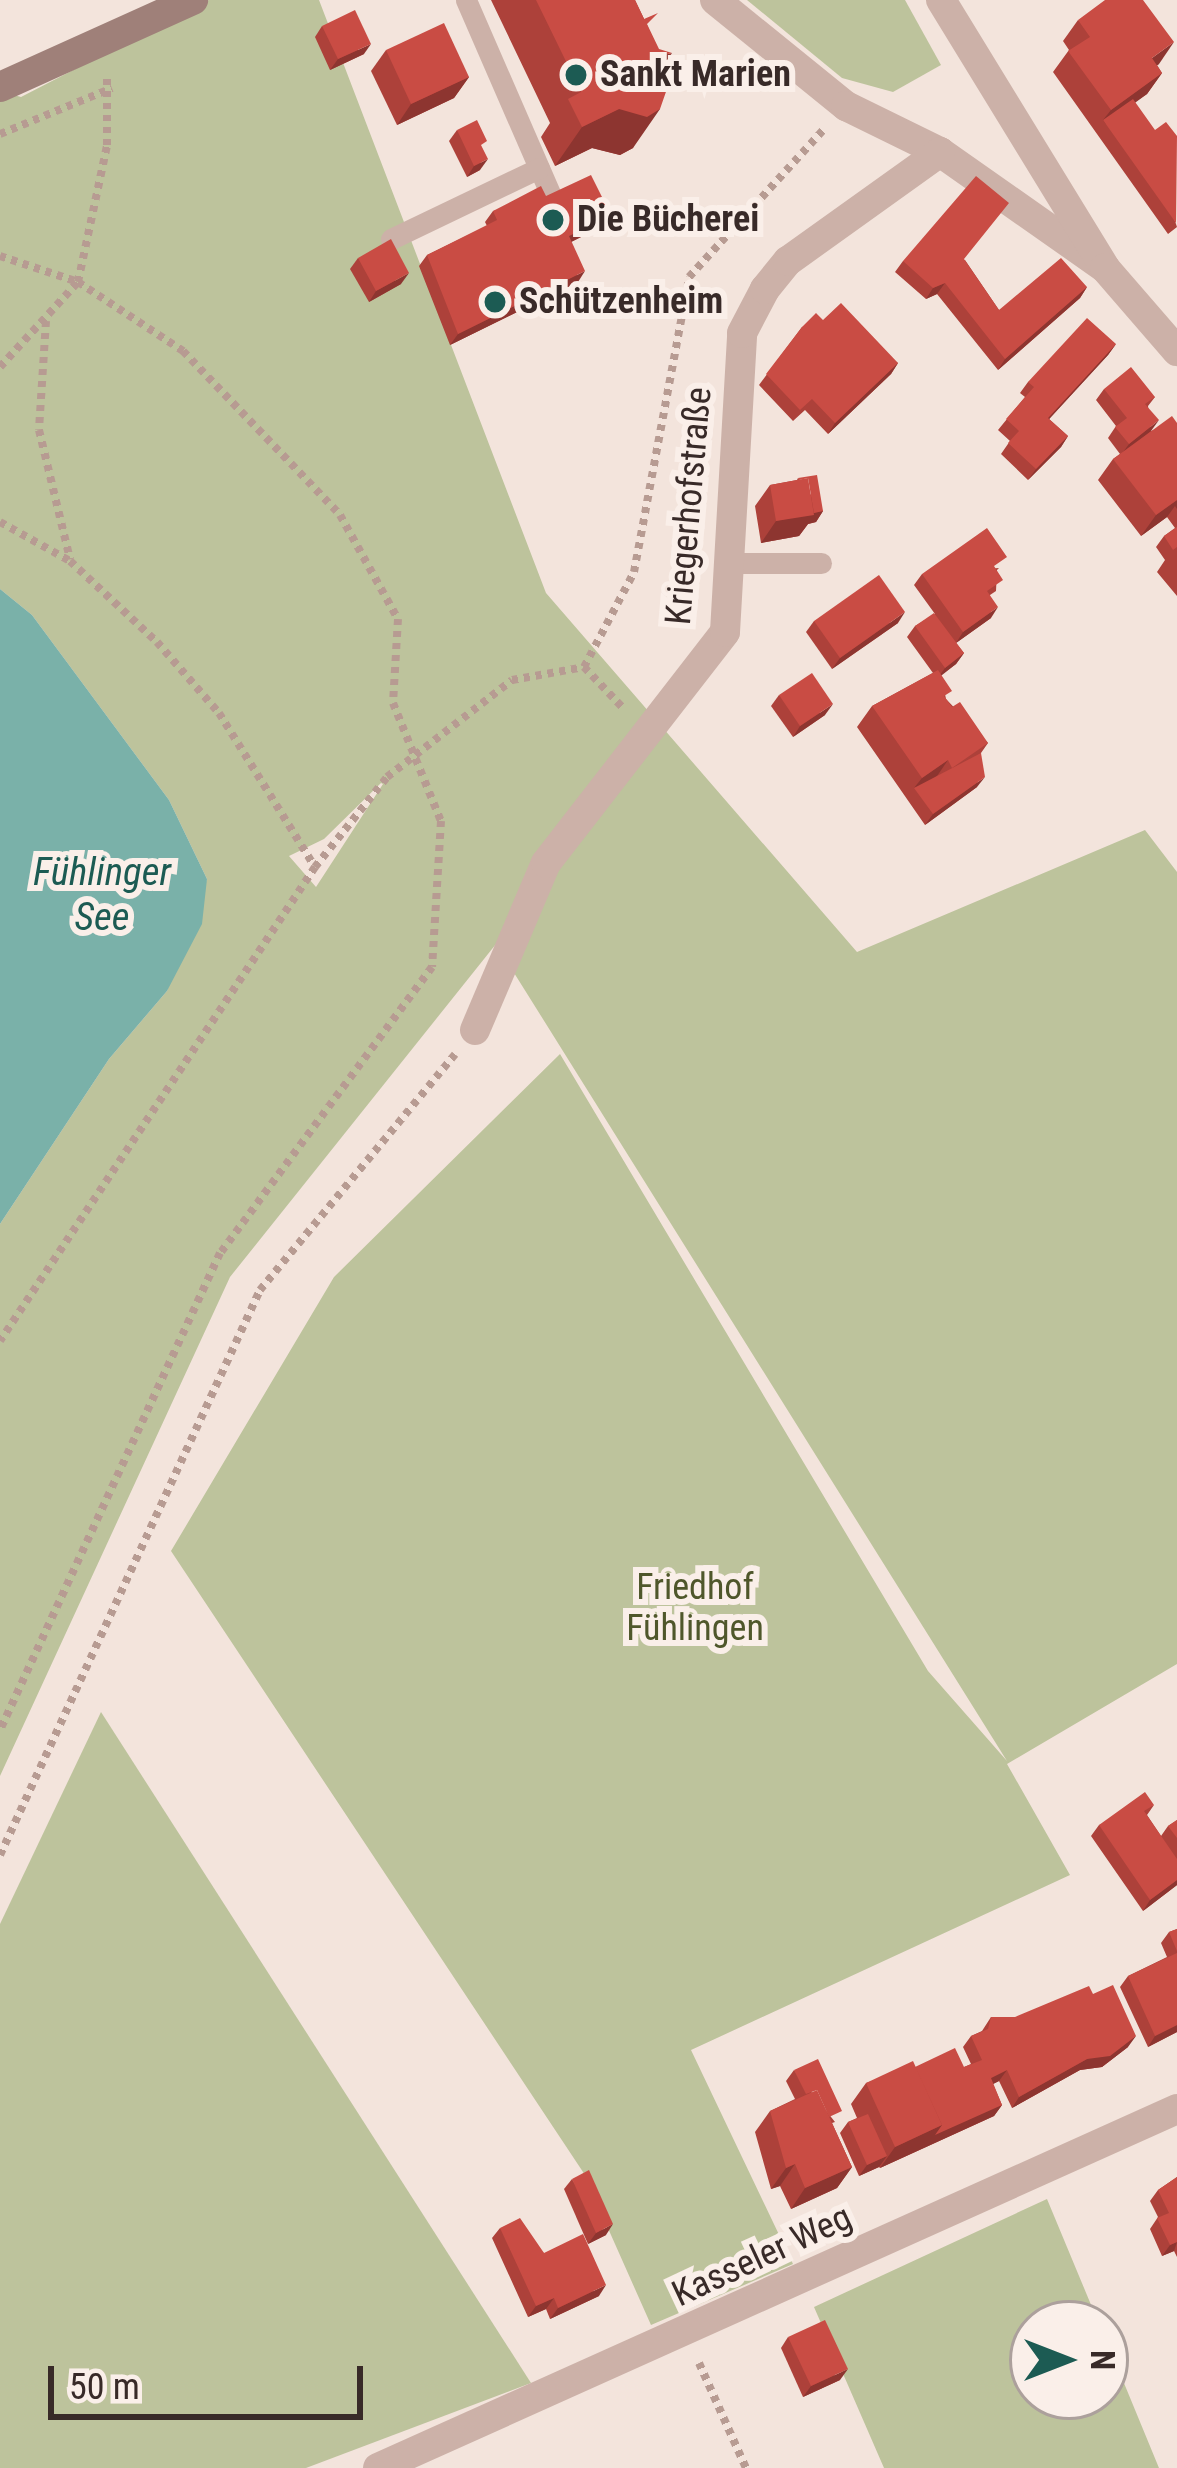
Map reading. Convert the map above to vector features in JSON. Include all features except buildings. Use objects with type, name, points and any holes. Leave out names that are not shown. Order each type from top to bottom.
[{"type":"main road","points":[[0,87],[193,0]]},
{"type":"street","points":[[715,0],[846,106],[940,152],[1105,268]]},
{"type":"street","points":[[941,0],[1105,268],[1177,351]]},
{"type":"street","name":"Kriegerhofstraße","points":[[475,1030],[546,863],[725,632],[742,333],[788,261],[940,152]]},
{"type":"street","name":"Kasseler Weg","points":[[377,2468],[686,2334],[1177,2109]]},
{"type":"lane","points":[[466,0],[553,200]]},
{"type":"lane","points":[[391,239],[539,168]]},
{"type":"lane","points":[[729,563],[821,563]]},
{"type":"path","points":[[0,367],[78,282],[112,88],[95,44]]},
{"type":"path","points":[[0,134],[112,88]]},
{"type":"path","points":[[584,668],[634,572],[689,277],[846,106]]},
{"type":"path","points":[[0,256],[78,282],[183,350],[340,515],[398,619],[393,703],[410,755],[441,820],[431,967],[220,1253],[0,1730]]},
{"type":"path","points":[[46,319],[39,430],[70,561]]},
{"type":"path","points":[[0,521],[70,561],[219,713],[315,867]]},
{"type":"path","points":[[584,668],[647,734]]},
{"type":"path","points":[[0,1341],[315,867],[410,755],[512,680],[584,668]]},
{"type":"path","points":[[0,1855],[260,1290],[475,1030]]},
{"type":"path","points":[[686,2334],[746,2468]]},
{"type":"green space","name":"Friedhof Fühlingen","points":[[209,0],[319,0],[546,593],[857,952],[1145,830],[1177,872],[1177,1664],[1007,1764],[1070,1875],[691,2050],[793,2264],[651,2325],[583,2172],[171,1551],[334,1277],[560,1054],[928,1671],[1007,1761],[496,944],[230,1277],[0,1776],[0,1224],[109,1059],[167,991],[207,879],[169,800],[32,615],[0,589],[0,91],[21,97]],"holes":[[[383,784],[316,887],[289,856],[324,839]]]},
{"type":"green space","points":[[747,0],[905,0],[941,65],[893,92],[842,78]]},
{"type":"green space","points":[[101,1712],[531,2383],[306,2468],[0,2468],[0,1924]]},
{"type":"green space","points":[[1047,2199],[1089,2300],[1009,2300],[1009,2420],[1129,2420],[1129,2395],[1159,2468],[884,2468],[814,2307]]},
{"type":"water","name":"Fühlinger See","points":[[0,589],[32,615],[169,800],[207,879],[202,924],[167,991],[109,1059],[0,1224]]},
{"type":"place","name":"Sankt Marien","points":[[576,75]]},
{"type":"place","name":"Die Bücherei","points":[[553,220]]},
{"type":"place","name":"Schützenheim","points":[[495,302]]}]
